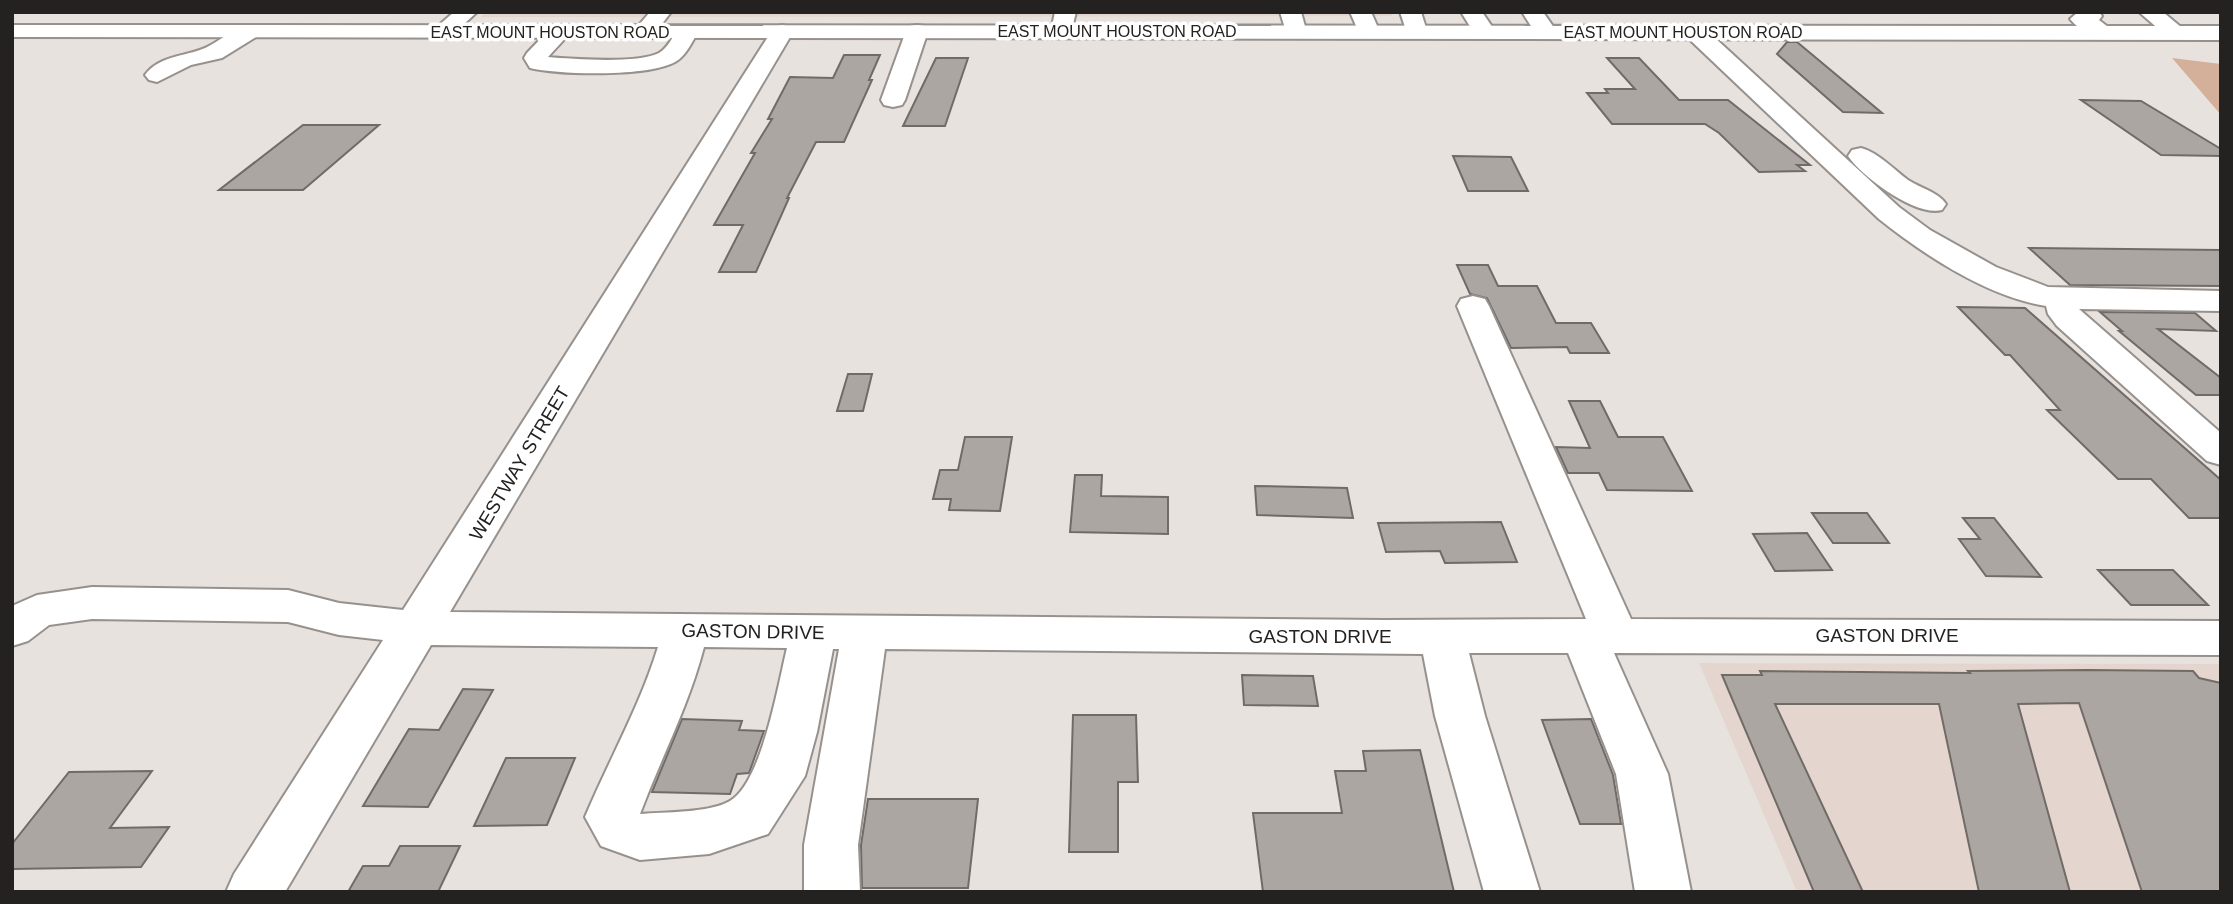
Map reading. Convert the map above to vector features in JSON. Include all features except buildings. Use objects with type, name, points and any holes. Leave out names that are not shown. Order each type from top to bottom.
[{"type":"main road","points":[[442,32],[467,12]]},
{"type":"main road","points":[[644,32],[661,12]]},
{"type":"main road","points":[[1471,12],[1484,31]]},
{"type":"main road","points":[[1532,12],[1546,32]]},
{"type":"main road","points":[[2052,12],[2084,15],[2105,33]]},
{"type":"main road","points":[[2149,12],[2177,33]]},
{"type":"main road","name":"EAST MOUNT HOUSTON ROAD","points":[[19,34],[782,32],[1064,22],[1293,21],[1413,21],[1484,31],[1546,32],[2221,33]]},
{"type":"main road","points":[[893,100],[930,25]]},
{"type":"main road","points":[[157,75],[183,60],[214,53],[248,32]]},
{"type":"main road","points":[[560,32],[536,58],[538,63],[657,62],[668,57],[687,32]]},
{"type":"main road","name":"WESTWAY STREET","points":[[254,892],[419,628],[782,32]]},
{"type":"main road","points":[[1695,32],[1889,213],[1919,236],[1985,274],[2043,296],[2221,301]]},
{"type":"main road","points":[[1725,32],[1839,143],[1869,161],[1900,187],[1932,204]]},
{"type":"main road","points":[[2060,297],[2064,314],[2069,319],[2221,453]]},
{"type":"main road","points":[[1473,306],[1599,593],[1599,636],[1642,775],[1663,892]]},
{"type":"main road","name":"GASTON DRIVE","points":[[12,629],[37,611],[92,603],[288,606],[339,619],[419,628],[1443,636],[2221,638]]},
{"type":"main road","points":[[686,630],[670,686],[632,766],[612,817],[620,830],[640,837],[709,831],[749,818],[779,776],[792,732],[814,631]]},
{"type":"main road","points":[[832,892],[831,845],[865,632]]},
{"type":"main road","points":[[1443,636],[1460,716],[1512,892]]},
{"type":"shaded area","points":[[486,12],[1390,12],[1392,16],[481,17]]},
{"type":"shaded area","points":[[2172,58],[2221,64],[2221,115]]},
{"type":"shaded area","points":[[1699,663],[2221,664],[2221,892],[1797,892]]}]
